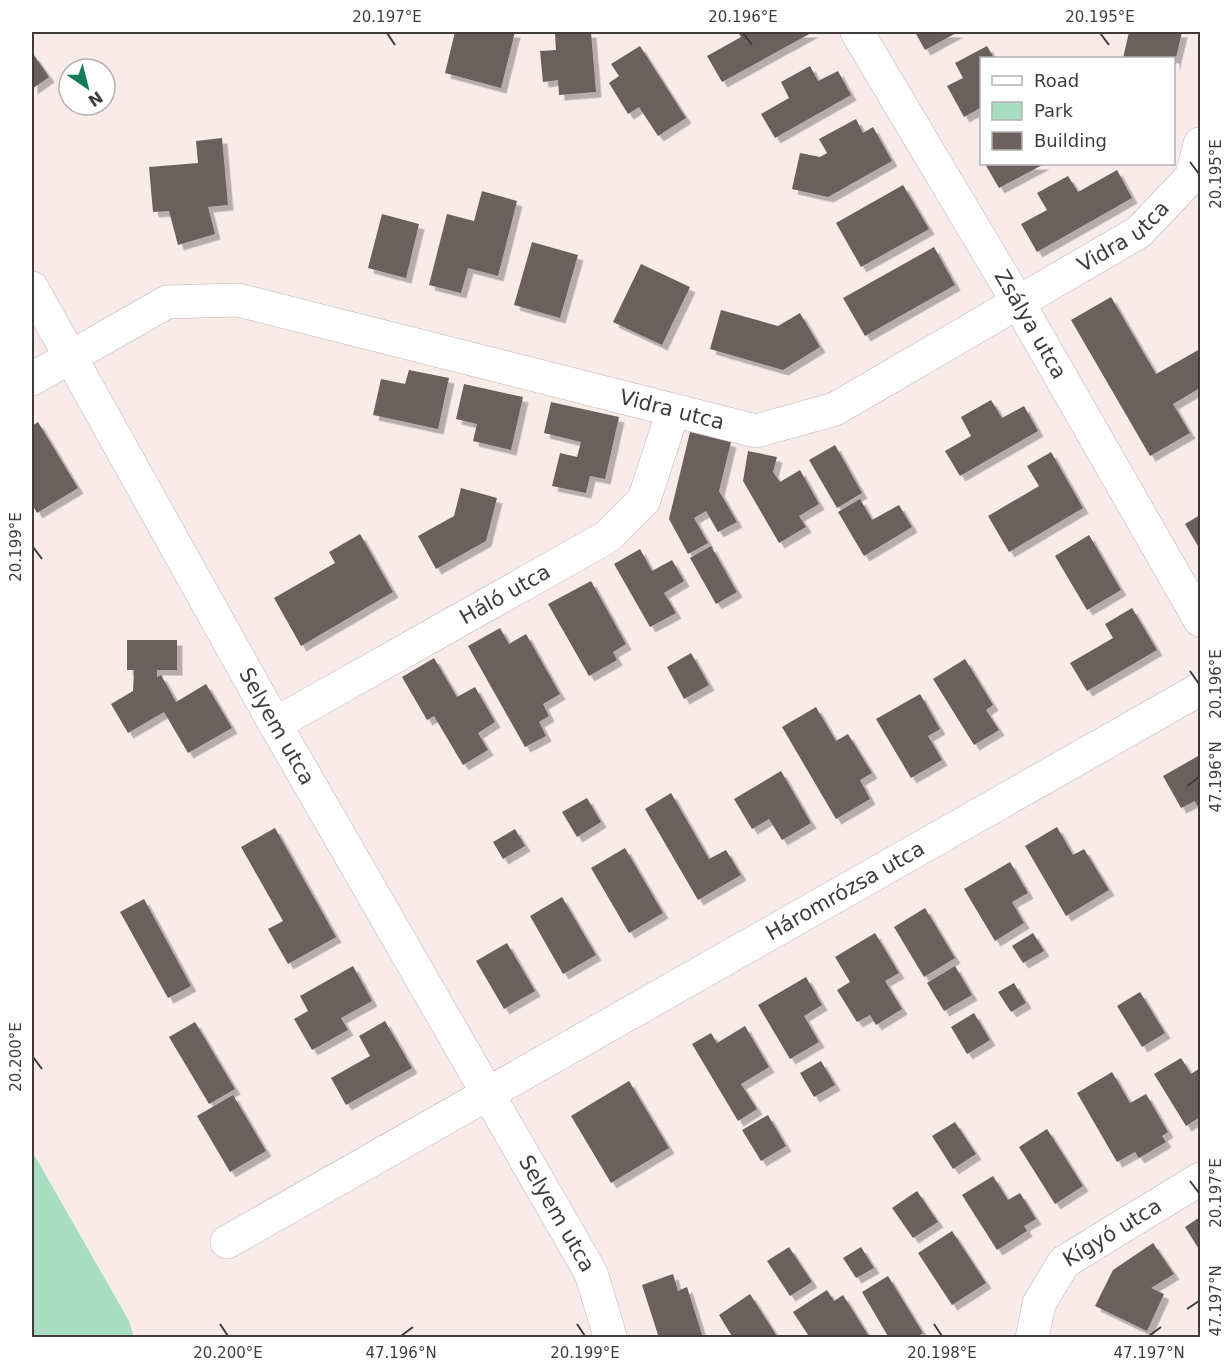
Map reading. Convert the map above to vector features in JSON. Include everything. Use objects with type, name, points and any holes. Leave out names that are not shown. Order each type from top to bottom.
[{"type":"street","name":"Zsálya utca","points":[[857,32],[1018,304],[1200,620]]},
{"type":"street","name":"Vidra utca","points":[[70,357],[167,302],[238,300],[756,430],[835,409],[1139,232],[1192,176],[1200,144]]},
{"type":"street","name":"Selyem utca","points":[[32,288],[275,724],[591,1273],[610,1336],[608,1338]]},
{"type":"street","points":[[32,379],[70,357]]},
{"type":"street","name":"Háló utca","points":[[275,724],[606,537],[644,500],[673,411]]},
{"type":"street","name":"Háromrózsa utca","points":[[489,1093],[1200,689]]},
{"type":"street","points":[[227,1242],[489,1093]]},
{"type":"street","name":"Kígyó utca","points":[[1032,1338],[1039,1304],[1064,1262],[1200,1179]]},
{"type":"path","points":[[32,1331],[36,1338]]},
{"type":"green space","points":[[32,1151],[129,1321],[134,1337],[32,1337]]},
{"type":"building","points":[[455,32],[515,32],[501,88],[445,73]]},
{"type":"building","points":[[591,32],[596,92],[559,95],[558,80],[543,82],[540,51],[556,50],[555,34]]},
{"type":"building","points":[[738,32],[813,32],[722,82],[707,56],[741,37]]},
{"type":"building","points":[[915,32],[958,32],[925,50]]},
{"type":"building","points":[[1129,32],[1182,32],[1175,62],[1175,57],[1123,57]]},
{"type":"building","points":[[640,46],[686,118],[658,136],[639,107],[628,114],[609,83],[619,76],[611,64]]},
{"type":"building","points":[[987,46],[993,57],[980,57],[980,108],[964,117],[947,86],[963,78],[955,63]]},
{"type":"building","points":[[34,55],[49,77],[32,89],[32,56]]},
{"type":"building","points":[[810,66],[818,81],[838,71],[851,95],[775,138],[761,114],[789,98],[781,82]]},
{"type":"building","points":[[856,119],[863,133],[873,127],[892,161],[828,197],[792,189],[800,153],[820,157],[827,153],[819,139]]},
{"type":"building","points":[[222,138],[228,205],[208,207],[215,234],[178,245],[169,211],[153,212],[149,167],[198,163],[196,141]]},
{"type":"building","points":[[986,165],[1042,165],[999,188]]},
{"type":"building","points":[[1117,170],[1132,198],[1037,252],[1021,224],[1047,210],[1037,193],[1068,176],[1078,192]]},
{"type":"building","points":[[903,185],[929,229],[861,267],[836,223]]},
{"type":"building","points":[[482,191],[517,201],[498,276],[468,268],[461,293],[429,285],[447,214],[474,221]]},
{"type":"building","points":[[382,214],[419,224],[406,278],[368,268]]},
{"type":"building","points":[[532,242],[578,255],[560,318],[514,305]]},
{"type":"building","points":[[934,247],[955,285],[865,336],[843,298]]},
{"type":"building","points":[[641,264],[690,287],[662,345],[613,322]]},
{"type":"building","points":[[1111,297],[1156,374],[1200,349],[1200,388],[1173,404],[1190,433],[1150,456],[1071,320]]},
{"type":"building","points":[[721,310],[778,326],[800,313],[820,347],[783,370],[710,349]]},
{"type":"building","points":[[409,370],[449,378],[438,429],[373,415],[381,379],[405,384]]},
{"type":"building","points":[[464,384],[523,397],[511,450],[473,441],[477,424],[456,419]]},
{"type":"building","points":[[991,400],[1002,418],[1024,406],[1038,431],[960,476],[945,451],[971,436],[961,417]]},
{"type":"building","points":[[551,402],[619,417],[605,479],[590,476],[586,493],[552,486],[560,453],[577,457],[581,442],[544,433]]},
{"type":"building","points":[[38,422],[78,488],[37,513],[32,504],[32,426]]},
{"type":"building","points":[[690,432],[731,442],[719,491],[737,522],[718,532],[706,511],[694,518],[708,543],[688,554],[669,519]]},
{"type":"building","points":[[835,445],[862,493],[837,508],[809,460]]},
{"type":"building","points":[[748,451],[777,457],[773,472],[780,482],[800,470],[819,504],[799,516],[806,527],[779,543],[743,481]]},
{"type":"building","points":[[1051,452],[1083,508],[1009,552],[988,516],[1039,486],[1027,466]]},
{"type":"building","points":[[461,488],[497,498],[486,541],[436,569],[418,536],[454,516]]},
{"type":"building","points":[[860,499],[872,520],[899,505],[912,527],[864,556],[838,512]]},
{"type":"building","points":[[1200,515],[1200,545],[1198,546],[1185,524]]},
{"type":"building","points":[[360,534],[393,592],[301,646],[274,598],[335,563],[329,552]]},
{"type":"building","points":[[1089,535],[1121,590],[1087,610],[1055,556]]},
{"type":"building","points":[[711,546],[737,592],[716,604],[690,558]]},
{"type":"building","points":[[640,549],[652,571],[672,560],[684,581],[664,593],[676,613],[650,627],[614,564]]},
{"type":"building","points":[[591,581],[626,644],[613,652],[617,660],[589,676],[548,604]]},
{"type":"building","points":[[1132,608],[1157,650],[1087,691],[1070,663],[1113,638],[1105,624]]},
{"type":"building","points":[[500,628],[509,644],[526,634],[560,694],[543,704],[549,716],[539,722],[546,736],[525,747],[468,646]]},
{"type":"building","points":[[127,640],[177,640],[177,670],[157,670],[157,677],[161,675],[176,702],[206,684],[232,728],[188,753],[164,712],[128,733],[111,704],[133,691],[134,670],[127,670]]},
{"type":"building","points":[[691,653],[709,685],[684,699],[667,667]]},
{"type":"building","points":[[434,658],[457,697],[475,687],[495,722],[478,733],[488,750],[463,765],[434,716],[427,720],[402,677]]},
{"type":"building","points":[[965,659],[993,705],[986,710],[999,730],[974,745],[933,679]]},
{"type":"building","points":[[920,694],[940,729],[928,736],[942,760],[911,778],[876,719]]},
{"type":"building","points":[[816,707],[836,741],[848,734],[872,773],[860,780],[870,799],[836,819],[782,727]]},
{"type":"building","points":[[1200,755],[1200,811],[1195,801],[1181,808],[1163,776]]},
{"type":"building","points":[[781,771],[811,823],[782,840],[769,819],[752,829],[734,799]]},
{"type":"building","points":[[671,793],[709,859],[726,850],[741,875],[698,900],[645,809]]},
{"type":"building","points":[[587,798],[601,822],[577,837],[562,812]]},
{"type":"building","points":[[1057,827],[1073,855],[1084,849],[1109,890],[1066,916],[1025,846]]},
{"type":"building","points":[[275,828],[336,937],[288,964],[268,929],[283,921],[241,847]]},
{"type":"building","points":[[515,829],[525,846],[503,859],[493,842]]},
{"type":"building","points":[[625,848],[663,913],[629,933],[591,868]]},
{"type":"building","points":[[1010,862],[1028,893],[1012,902],[1024,923],[995,941],[964,889]]},
{"type":"building","points":[[562,897],[596,955],[563,974],[530,916]]},
{"type":"building","points":[[144,899],[191,986],[168,998],[120,912]]},
{"type":"building","points":[[925,908],[955,958],[924,977],[894,927]]},
{"type":"building","points":[[875,933],[899,973],[885,981],[902,1009],[876,1025],[870,1015],[857,1022],[837,990],[850,982],[835,957]]},
{"type":"building","points":[[1033,933],[1044,951],[1023,963],[1012,946]]},
{"type":"building","points":[[507,943],[535,991],[504,1009],[476,961]]},
{"type":"building","points":[[353,966],[372,1001],[341,1018],[348,1030],[312,1050],[294,1019],[308,1011],[300,996]]},
{"type":"building","points":[[955,966],[972,995],[944,1011],[927,983]]},
{"type":"building","points":[[806,977],[822,1005],[804,1016],[819,1042],[790,1059],[758,1005]]},
{"type":"building","points":[[1014,983],[1026,1003],[1011,1012],[998,992]]},
{"type":"building","points":[[1140,992],[1165,1033],[1142,1047],[1117,1006]]},
{"type":"building","points":[[974,1013],[990,1040],[967,1054],[951,1027]]},
{"type":"building","points":[[385,1021],[412,1068],[346,1105],[331,1078],[370,1056],[359,1036]]},
{"type":"building","points":[[195,1022],[235,1089],[209,1104],[169,1037]]},
{"type":"building","points":[[745,1026],[769,1067],[741,1084],[757,1109],[738,1121],[692,1044],[711,1033],[717,1043]]},
{"type":"building","points":[[1181,1058],[1191,1074],[1200,1068],[1200,1117],[1186,1126],[1154,1074]]},
{"type":"building","points":[[821,1061],[835,1085],[814,1097],[800,1073]]},
{"type":"building","points":[[1112,1072],[1130,1103],[1146,1094],[1168,1132],[1162,1136],[1166,1142],[1139,1158],[1135,1152],[1117,1162],[1077,1093]]},
{"type":"building","points":[[629,1081],[669,1148],[611,1183],[571,1116]]},
{"type":"building","points":[[233,1095],[266,1151],[230,1172],[197,1116]]},
{"type":"building","points":[[768,1115],[786,1146],[761,1161],[742,1130]]},
{"type":"building","points":[[955,1122],[976,1154],[953,1169],[932,1136]]},
{"type":"building","points":[[1047,1129],[1083,1186],[1055,1204],[1019,1147]]},
{"type":"building","points":[[993,1176],[1008,1200],[1020,1193],[1036,1219],[1024,1226],[1027,1231],[997,1250],[962,1195]]},
{"type":"building","points":[[917,1191],[938,1222],[913,1238],[892,1208]]},
{"type":"building","points":[[1200,1217],[1200,1251],[1185,1227]]},
{"type":"building","points":[[952,1231],[986,1283],[952,1305],[918,1253]]},
{"type":"building","points":[[1153,1243],[1174,1274],[1151,1288],[1164,1294],[1147,1331],[1095,1306],[1113,1270]]},
{"type":"building","points":[[789,1247],[812,1282],[790,1296],[767,1261]]},
{"type":"building","points":[[861,1247],[874,1268],[856,1278],[843,1258]]},
{"type":"building","points":[[673,1274],[678,1291],[687,1287],[703,1338],[659,1338],[642,1285]]},
{"type":"building","points":[[888,1276],[923,1333],[915,1338],[889,1338],[862,1292]]},
{"type":"building","points":[[827,1290],[834,1301],[843,1295],[870,1338],[810,1338],[793,1312]]},
{"type":"building","points":[[750,1294],[778,1338],[733,1338],[719,1315]]}]
